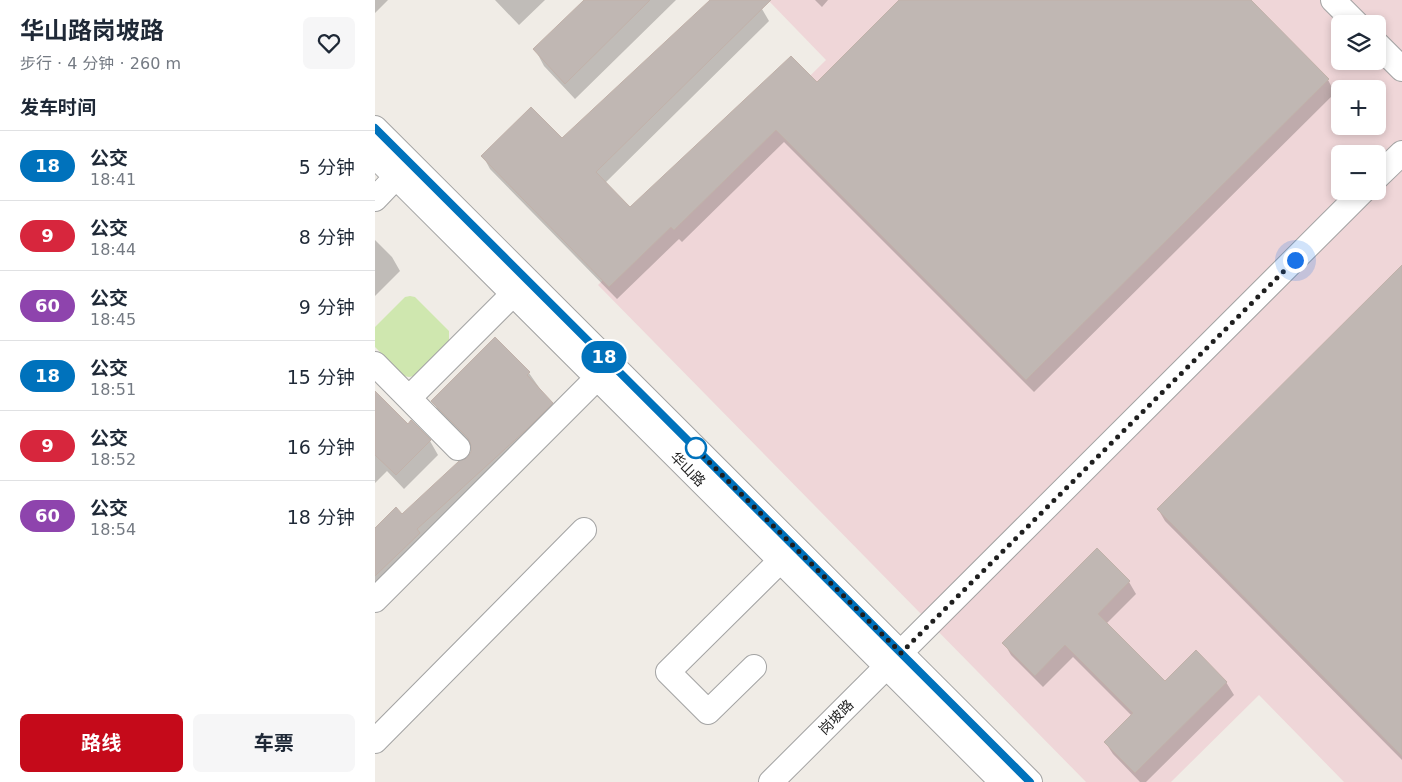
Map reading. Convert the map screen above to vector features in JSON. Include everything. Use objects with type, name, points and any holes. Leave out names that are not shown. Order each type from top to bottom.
[{"type":"street","points":[[1333,0],[1348,15]]},
{"type":"street","points":[[1386,53],[1402,69]]},
{"type":"street","name":"华山路","points":[[375,128],[894,660],[1002,782]]},
{"type":"street","points":[[1386,168],[1402,153]]},
{"type":"street","name":"华山路","points":[[375,156],[780,560],[1030,782]]},
{"type":"street","points":[[375,199],[396,177]]},
{"type":"street","name":"岗坡路","points":[[771,782],[1354,200]]},
{"type":"street","points":[[409,398],[513,294]]},
{"type":"street","points":[[375,364],[459,448]]},
{"type":"street","points":[[375,600],[597,378]]},
{"type":"street","points":[[375,741],[584,530]]},
{"type":"street","points":[[754,667],[709,712],[668,672],[780,560]]},
{"type":"shaded area","points":[[768,0],[1402,0],[1402,782],[1344,782],[1259,695],[1171,782],[1086,782],[598,285],[826,60]]},
{"type":"green space","points":[[405,297],[415,297],[449,331],[449,341],[414,376],[409,377],[404,376],[375,347],[375,327]]},
{"type":"building","points":[[584,0],[650,0],[565,84],[533,49]]},
{"type":"building","points":[[710,0],[771,0],[596,172],[630,207],[791,56],[817,82],[899,0],[1251,0],[1329,79],[1026,380],[776,130],[674,230],[671,227],[609,287],[481,156],[531,107],[562,138]]},
{"type":"building","points":[[1402,265],[1402,756],[1157,509]]},
{"type":"building","points":[[495,337],[530,372],[527,375],[553,403],[417,529],[420,533],[375,576],[375,528],[396,507],[402,514],[459,461],[467,458],[471,452],[468,438],[431,401]]},
{"type":"building","points":[[375,391],[408,424],[411,420],[431,440],[396,475],[375,455]]},
{"type":"building","points":[[1097,548],[1130,581],[1098,614],[1165,681],[1196,650],[1227,682],[1135,773],[1104,742],[1133,713],[1065,645],[1035,676],[1002,643]]},
{"type":"bus line","name":"18","points":[[375,128],[1030,782]]},
{"type":"route","points":[[696,448],[693,446],[901,653],[1295,260]]}]
